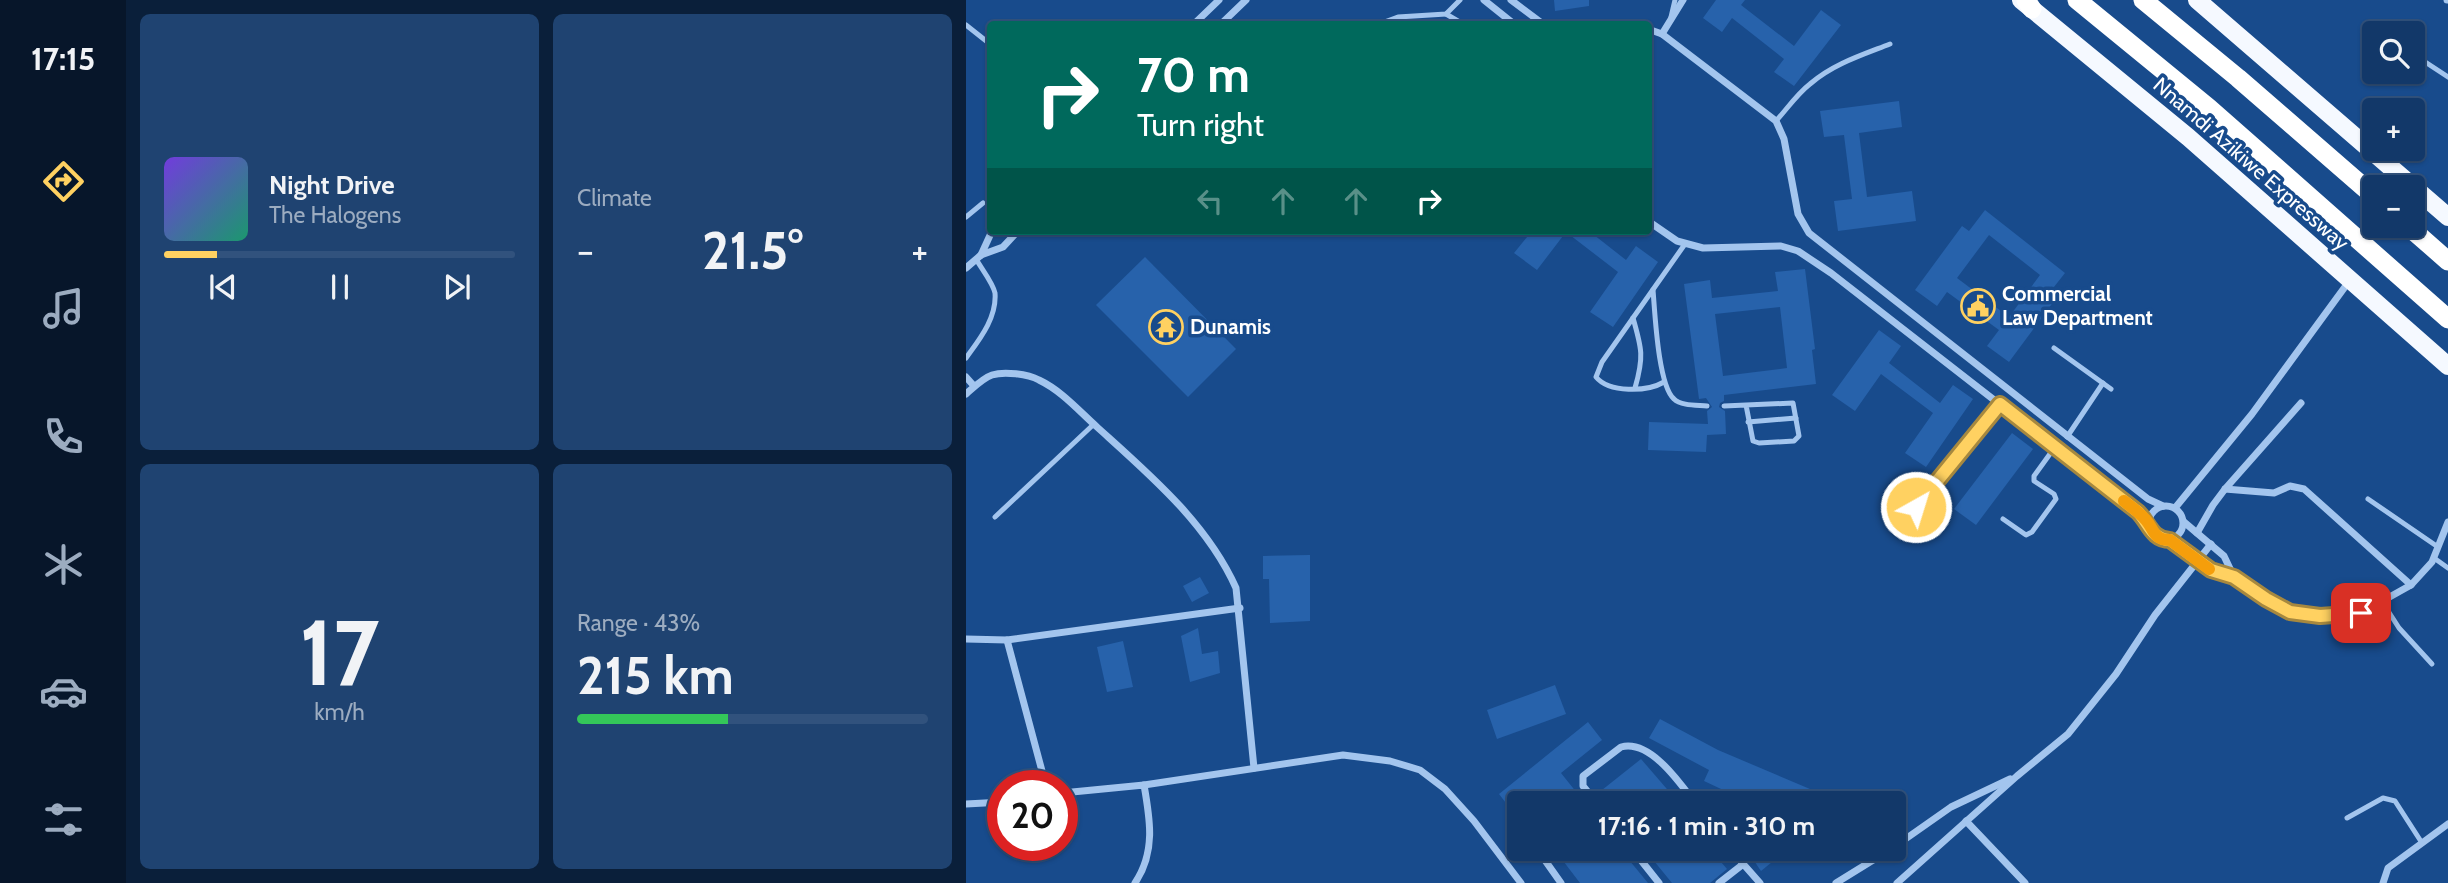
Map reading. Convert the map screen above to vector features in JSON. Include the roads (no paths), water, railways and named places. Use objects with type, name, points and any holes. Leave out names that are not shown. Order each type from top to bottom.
[{"type":"highway","name":"Nnamdi Azikiwe Expressway","points":[[2077,0],[2209,108],[2448,319]]},
{"type":"highway","points":[[2143,0],[2362,186]]},
{"type":"highway","points":[[2197,0],[2448,217]]},
{"type":"highway","name":"Nnamdi Azikiwe Expressway","points":[[2026,3],[2188,137],[2448,366]]},
{"type":"highway","points":[[2422,238],[2448,261]]},
{"type":"street","points":[[1197,21],[1219,0]]},
{"type":"street","points":[[1225,21],[1245,0]]},
{"type":"street","points":[[1484,0],[1510,21]]},
{"type":"street","points":[[1511,0],[1539,21]]},
{"type":"street","points":[[1662,34],[1683,0]]},
{"type":"street","points":[[1652,30],[1662,34],[1776,121],[1784,139],[1798,214],[1809,233],[2148,499],[2180,512],[2184,522],[2224,556],[2234,577]]},
{"type":"street","points":[[1652,224],[1677,241],[1703,248],[1781,246],[1798,251],[1831,273],[2138,512],[2149,523],[2153,534],[2170,540],[2180,534],[2184,522]]},
{"type":"street","points":[[966,268],[978,257],[990,235]]},
{"type":"street","points":[[978,257],[1003,247],[1014,235]]},
{"type":"street","points":[[2175,508],[2252,414],[2351,280]]},
{"type":"street","points":[[966,394],[992,375],[1012,374],[1038,379],[1061,394],[1163,486],[1198,529],[1227,568],[1236,588],[1254,768]]},
{"type":"street","points":[[966,377],[974,386]]},
{"type":"street","points":[[2197,533],[2225,489],[2301,403]]},
{"type":"street","points":[[2225,489],[2274,493],[2290,486],[2304,489],[2411,585]]},
{"type":"street","points":[[2138,512],[2148,499]]},
{"type":"street","points":[[2149,523],[2153,512],[2163,506]]},
{"type":"street","points":[[2170,540],[2197,562],[2211,570],[2234,577],[2290,612],[2320,616],[2361,613],[2411,585],[2434,558],[2448,522]]},
{"type":"street","points":[[1897,883],[2068,734],[2116,674],[2155,615],[2211,544]]},
{"type":"street","points":[[966,639],[1007,640],[1240,608]]},
{"type":"street","points":[[1007,640],[1042,770]]},
{"type":"street","points":[[1587,791],[1583,786],[1583,776],[1621,747],[1628,745],[1636,746],[1667,767],[1686,791]]},
{"type":"street","points":[[1078,791],[1144,785],[1343,755],[1390,761],[1420,770],[1445,789],[1474,821],[1521,883]]},
{"type":"street","points":[[1906,838],[1951,807],[2017,776]]},
{"type":"street","points":[[1135,883],[1149,850],[1151,825],[1144,785]]},
{"type":"street","points":[[966,804],[987,803]]},
{"type":"street","points":[[1966,821],[2025,883]]},
{"type":"street","points":[[2383,883],[2388,868],[2448,824]]},
{"type":"street","points":[[1545,861],[1561,883]]},
{"type":"street","points":[[1642,861],[1659,883]]},
{"type":"street","points":[[1739,861],[1760,883]]},
{"type":"street","points":[[1836,883],[1871,861]]},
{"type":"street","points":[[1719,883],[1742,865]]},
{"type":"lane","points":[[1446,15],[1460,0]]},
{"type":"lane","points":[[1670,21],[1675,0]]},
{"type":"lane","points":[[1398,21],[1446,15],[1457,21]]},
{"type":"lane","points":[[966,25],[987,42]]},
{"type":"lane","points":[[1776,121],[1807,86],[1821,75],[1836,65],[1890,44]]},
{"type":"lane","points":[[2425,62],[2448,77]]},
{"type":"lane","points":[[966,217],[984,203]]},
{"type":"lane","points":[[1664,382],[1656,387],[1636,388],[1601,383],[1596,377],[1602,362],[1685,244]]},
{"type":"lane","points":[[966,358],[985,332],[992,313],[995,292],[978,257]]},
{"type":"lane","points":[[1653,290],[1664,382],[1674,400],[1707,406]]},
{"type":"lane","points":[[1633,318],[1642,353],[1636,388]]},
{"type":"lane","points":[[2054,348],[2111,389]]},
{"type":"lane","points":[[2067,437],[2103,383]]},
{"type":"lane","points":[[1724,406],[1746,405],[1793,403],[1799,436],[1794,440],[1782,442],[1753,441],[1746,405]]},
{"type":"lane","points":[[1916,507],[2000,404]]},
{"type":"lane","points":[[1748,422],[1796,418]]},
{"type":"lane","points":[[995,517],[1094,424]]},
{"type":"lane","points":[[2003,519],[2026,535],[2032,532],[2056,499],[2054,494],[2034,481],[2034,476],[2055,447]]},
{"type":"lane","points":[[2368,499],[2438,547]]},
{"type":"lane","points":[[2434,558],[2448,568]]},
{"type":"lane","points":[[2383,603],[2399,628],[2432,664]]},
{"type":"lane","points":[[2347,818],[2383,798],[2389,798],[2395,801],[2422,844]]},
{"type":"place","name":"Commercial Law Department","points":[[1978,306]]},
{"type":"place","name":"Dunamis","points":[[1166,327]]}]
